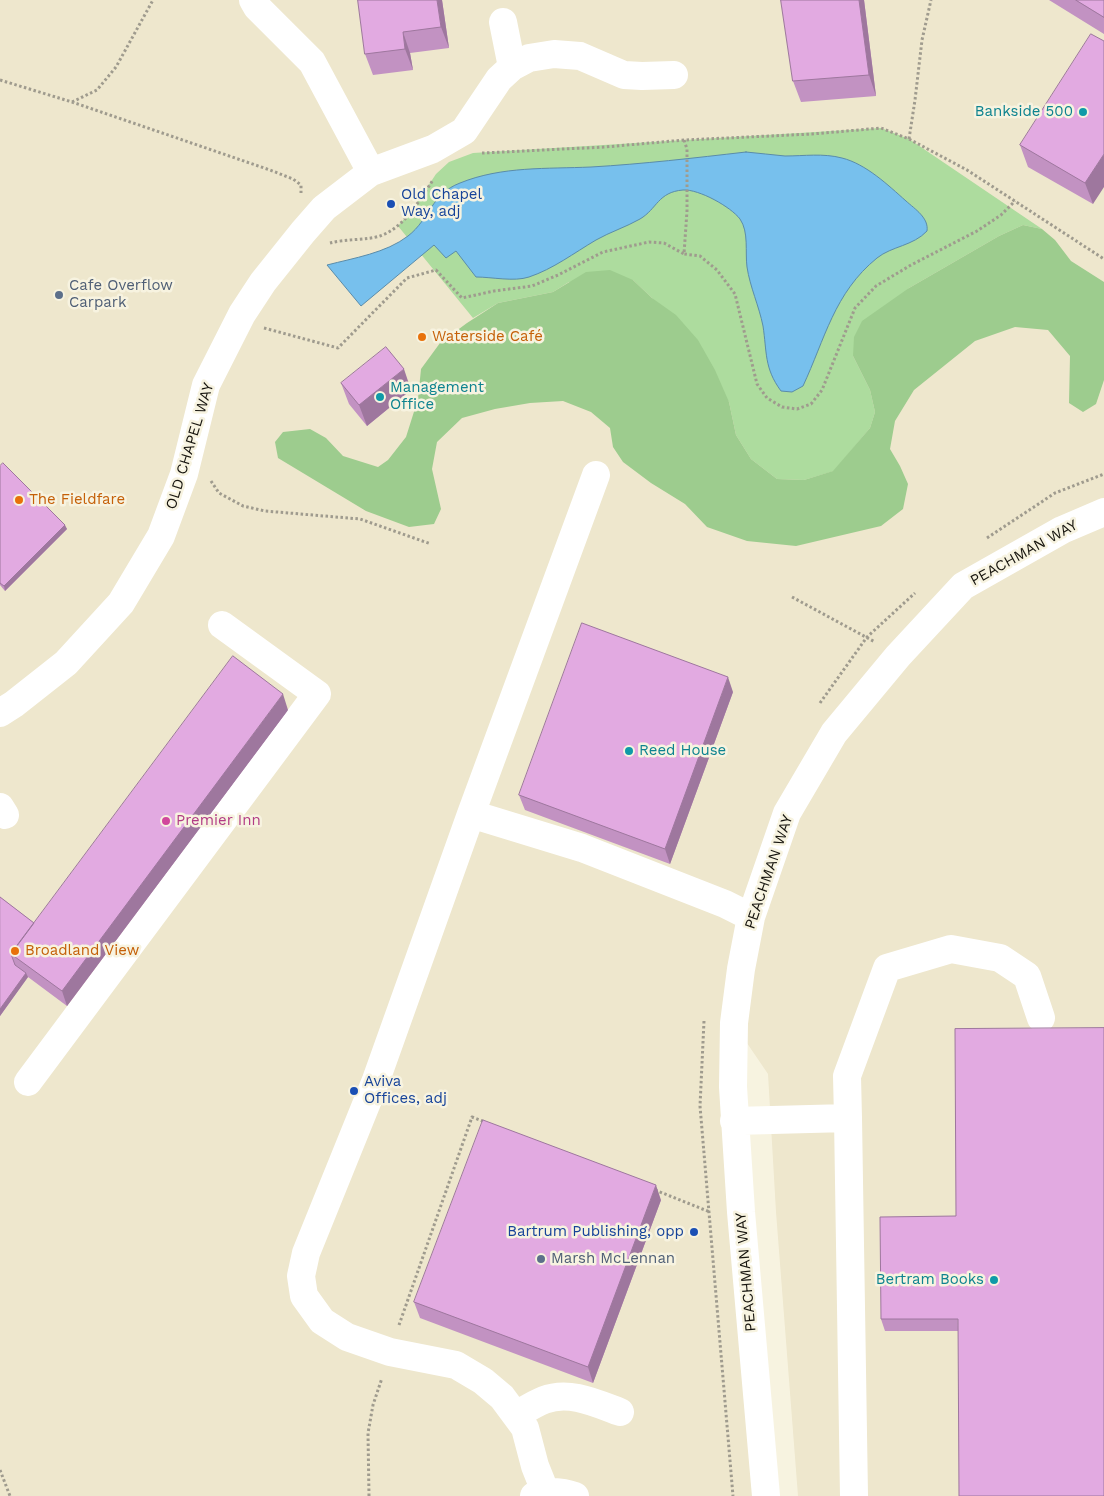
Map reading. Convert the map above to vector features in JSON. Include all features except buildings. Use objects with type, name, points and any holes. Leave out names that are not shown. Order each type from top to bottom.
[{"type":"street","points":[[253,0],[257,7],[312,62],[371,172]]},
{"type":"street","points":[[503,22],[512,67],[529,58],[554,54],[580,56],[624,75],[674,75]]},
{"type":"street","name":"OLD CHAPEL WAY","points":[[0,713],[66,663],[120,603],[160,536],[184,474],[206,386],[242,314],[263,282],[314,238],[324,208],[371,172],[434,161],[464,131],[499,79],[512,67]]},
{"type":"street","points":[[575,1496],[557,1491],[539,1494],[535,1466],[525,1428],[502,1397],[484,1381],[456,1365],[390,1352],[347,1337],[322,1321],[304,1296],[301,1276],[306,1253],[376,1080],[596,474]]},
{"type":"street","name":"PEACHMAN WAY","points":[[766,1496],[740,1212],[732,1087],[734,1024],[741,969],[751,918],[788,813],[834,733],[898,656],[963,586],[1062,530],[1104,512]]},
{"type":"street","points":[[28,1082],[317,694],[222,625]]},
{"type":"street","points":[[471,814],[608,876],[639,886],[725,904],[751,918]]},
{"type":"street","points":[[854,1496],[847,1076],[887,968],[951,949],[1000,958],[1027,976],[1041,1018]]},
{"type":"street","points":[[734,1121],[848,1118]]},
{"type":"street","points":[[516,1415],[544,1400],[562,1395],[584,1399],[620,1412]]},
{"type":"path","points":[[72,102],[97,90],[116,67],[153,0]]},
{"type":"path","points":[[909,139],[922,40],[931,0]]},
{"type":"path","points":[[0,80],[200,145],[293,179],[301,185],[302,195],[293,213],[314,238],[342,240],[380,236],[398,226],[414,209],[434,161],[473,153],[605,147],[684,140],[812,134],[881,128],[909,139],[967,170],[1104,259]]},
{"type":"path","points":[[684,140],[687,150],[687,211],[684,254]]},
{"type":"path","points":[[242,314],[257,326],[338,348],[407,278],[436,270],[462,298],[532,286],[602,252],[649,242],[664,243],[684,254],[700,256],[717,270],[736,294],[757,384],[768,398],[782,407],[797,409],[811,404],[822,390],[855,308],[876,286],[911,265],[977,231],[1001,215],[1015,201]]},
{"type":"path","points":[[981,542],[1055,493],[1104,474]]},
{"type":"path","points":[[209,478],[219,493],[243,506],[265,511],[360,518],[431,544]]},
{"type":"path","points":[[818,705],[867,637],[919,590]]},
{"type":"path","points":[[792,597],[867,637],[898,656]]},
{"type":"path","points":[[705,1016],[700,1106],[733,1496]]},
{"type":"path","points":[[370,1496],[368,1433],[374,1404],[390,1352],[472,1117],[490,1124]]},
{"type":"path","points":[[655,1190],[710,1212],[740,1212]]},
{"type":"path","points":[[0,1470],[10,1496]]},
{"type":"shaded area","points":[[0,0],[1104,0],[1104,1496],[798,1496],[776,1212],[768,1074],[734,1024],[766,1496],[0,1496]]},
{"type":"green space","points":[[881,128],[909,139],[1042,229],[1023,225],[999,236],[909,288],[853,356],[870,390],[875,412],[870,428],[834,471],[804,480],[777,479],[751,459],[736,435],[729,402],[652,298],[633,280],[569,282],[553,292],[498,303],[473,318],[398,226],[413,209],[436,174],[449,162],[473,153]]},
{"type":"green space","points":[[1023,225],[1042,229],[1055,240],[1071,261],[1104,282],[1104,380],[1096,404],[1083,412],[1069,403],[1070,356],[1048,330],[1015,327],[975,341],[914,390],[895,421],[890,449],[908,484],[903,509],[881,526],[796,546],[747,541],[707,527],[685,504],[651,483],[623,462],[613,447],[610,428],[591,412],[563,401],[530,403],[495,409],[462,418],[437,442],[432,469],[441,509],[434,524],[409,527],[366,511],[278,458],[275,442],[283,432],[310,429],[326,438],[343,456],[378,467],[388,460],[406,437],[418,399],[421,369],[440,343],[498,303],[553,292],[586,272],[610,270],[633,280],[652,298],[676,315],[698,340],[715,370],[729,402],[736,435],[751,459],[777,479],[804,480],[833,471],[870,428],[875,412],[870,390],[853,356],[854,337],[862,321],[909,288],[999,236]]},
{"type":"water","points":[[746,152],[785,156],[828,156],[851,161],[868,170],[892,188],[921,214],[927,226],[927,231],[915,240],[877,258],[850,286],[832,317],[803,386],[792,392],[781,391],[769,367],[763,326],[747,267],[746,236],[743,224],[730,209],[690,190],[675,191],[668,194],[640,219],[596,240],[546,270],[529,277],[510,279],[476,277],[456,251],[446,258],[434,245],[361,306],[327,265],[369,254],[399,242],[415,229],[437,200],[450,188],[476,178],[525,169],[630,164]]},
{"type":"place","name":"Bankside 500","points":[[1083,112]]},
{"type":"place","name":"Old Chapel Way, adj","points":[[391,204]]},
{"type":"place","name":"Cafe Overflow Carpark","points":[[59,295]]},
{"type":"place","name":"Waterside Café","points":[[422,337]]},
{"type":"place","name":"Management Office","points":[[380,397]]},
{"type":"place","name":"The Fieldfare","points":[[19,500]]},
{"type":"place","name":"Reed House","points":[[629,751]]},
{"type":"place","name":"Premier Inn","points":[[166,821]]},
{"type":"place","name":"Broadland View","points":[[15,951]]},
{"type":"place","name":"Aviva Offices, adj","points":[[354,1091]]},
{"type":"place","name":"Bartrum Publishing, opp","points":[[694,1232]]},
{"type":"place","name":"Marsh McLennan","points":[[541,1259]]},
{"type":"place","name":"Bertram Books","points":[[994,1280]]}]
